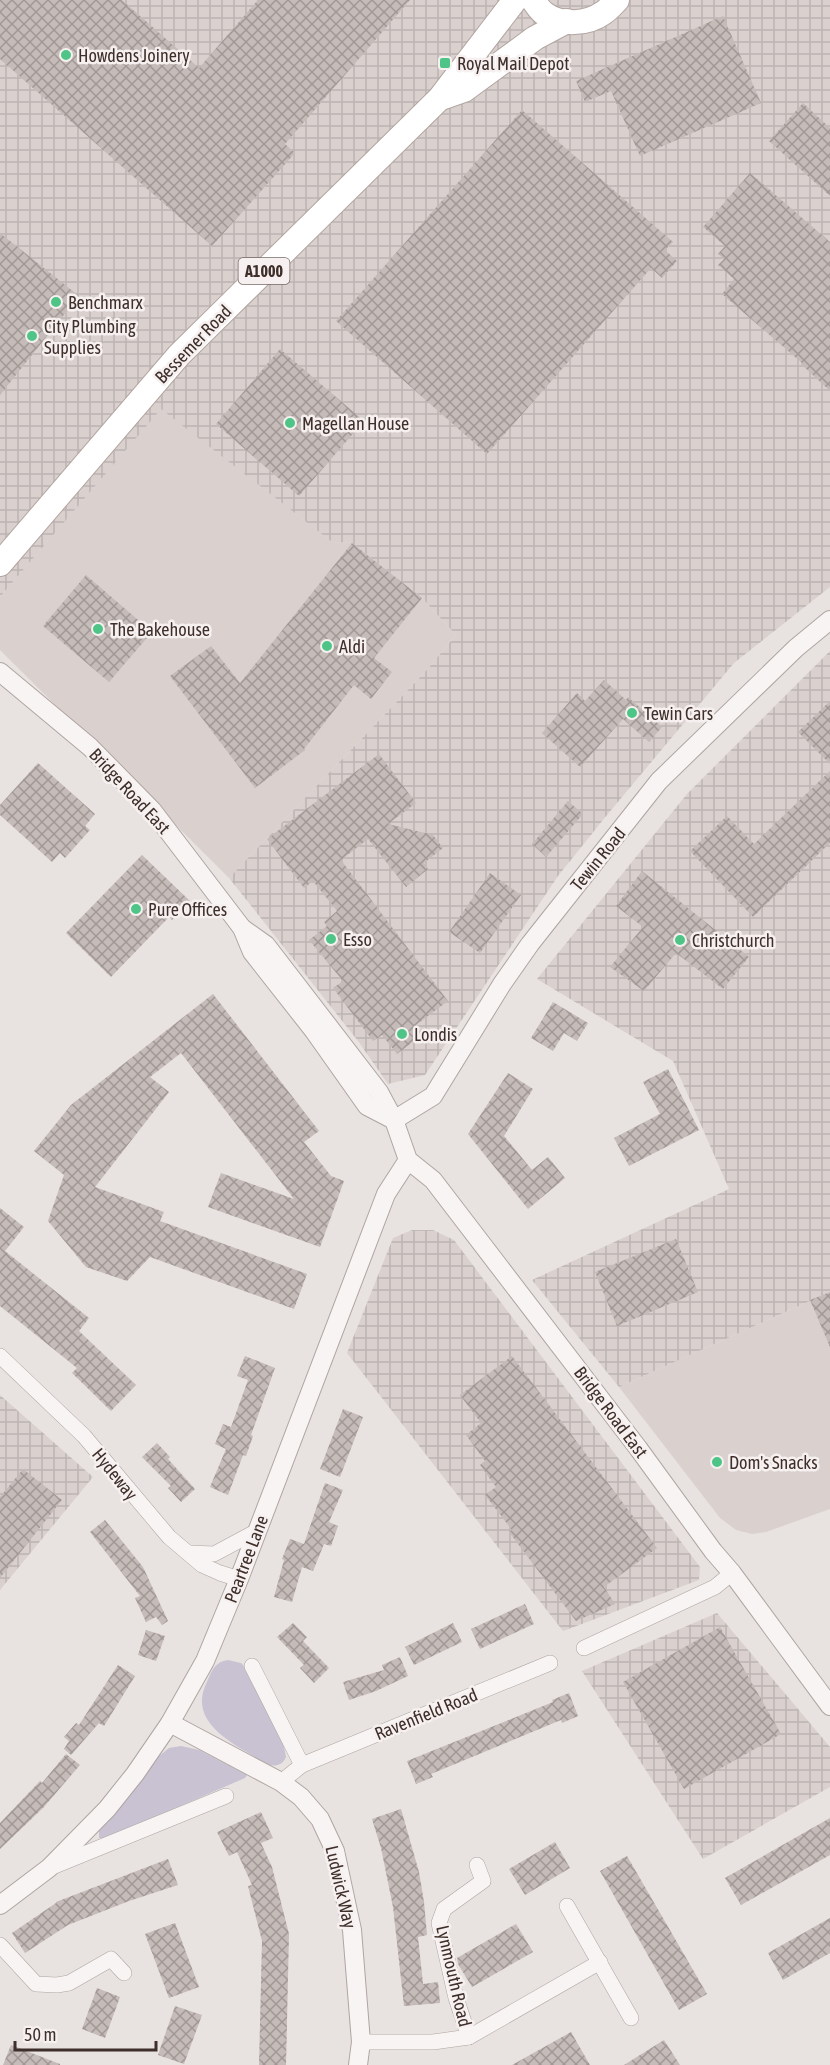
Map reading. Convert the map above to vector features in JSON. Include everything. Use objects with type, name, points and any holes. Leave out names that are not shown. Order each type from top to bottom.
[{"type":"main road","name":"Bessemer Road","points":[[0,564],[179,355],[440,98],[515,0]]},
{"type":"main road","points":[[533,0],[545,15],[577,22],[595,18],[617,0]]},
{"type":"main road","points":[[440,98],[464,90],[535,38],[567,21]]},
{"type":"street","name":"Tewin Road","points":[[394,1120],[433,1096],[502,984],[530,944],[659,781],[796,648],[830,620]]},
{"type":"street","name":"Bridge Road East","points":[[0,672],[90,747],[152,810],[242,928],[252,952],[314,1031],[367,1106],[394,1120]]},
{"type":"street","points":[[394,1120],[408,1160]]},
{"type":"street","name":"Bridge Road East","points":[[408,1160],[433,1180],[638,1448],[712,1551],[732,1573],[830,1706]]},
{"type":"street","name":"Peartree Lane","points":[[0,1905],[49,1868],[107,1809],[135,1774],[170,1723],[205,1661],[239,1579],[386,1194],[408,1160]]},
{"type":"street","name":"Hydeway","points":[[0,1356],[84,1436],[169,1537],[202,1565],[239,1579]]},
{"type":"street","points":[[189,1552],[214,1554],[257,1531]]},
{"type":"street","points":[[584,1648],[715,1587],[732,1573]]},
{"type":"street","name":"Ravenfield Road","points":[[281,1782],[302,1765],[550,1663]]},
{"type":"street","points":[[252,1666],[302,1765]]},
{"type":"street","name":"Ludwick Way","points":[[170,1723],[281,1782],[301,1797],[320,1819],[336,1851],[352,1930],[361,2042],[358,2065]]},
{"type":"street","points":[[49,1868],[226,1796]]},
{"type":"street","name":"Lynmouth Road","points":[[469,2037],[456,1998],[439,1923],[444,1909],[483,1881],[477,1865]]},
{"type":"street","points":[[567,1906],[631,2018]]},
{"type":"street","points":[[0,1945],[36,1984],[69,1983],[111,1959],[124,1973]]},
{"type":"street","name":"Lynmouth Road","points":[[361,2042],[434,2042],[469,2037],[600,1962]]},
{"type":"shaded area","points":[[0,0],[830,0],[830,587],[734,663],[607,815],[558,876],[425,1075],[388,1084],[358,1041],[229,878],[424,673],[456,635],[422,598],[352,543],[332,542],[161,409],[0,597]]},
{"type":"shaded area","points":[[161,408],[332,542],[352,543],[422,598],[456,635],[424,673],[229,878],[0,650],[0,597]]},
{"type":"shaded area","points":[[830,651],[830,1292],[619,1387],[532,1280],[729,1189],[673,1061],[537,979],[687,794]]},
{"type":"shaded area","points":[[412,1230],[433,1230],[454,1240],[700,1567],[699,1580],[563,1631],[347,1353],[393,1238]]},
{"type":"shaded area","points":[[830,1292],[830,1509],[766,1532],[752,1534],[736,1530],[720,1518],[619,1387]]},
{"type":"shaded area","points":[[0,1395],[93,1477],[0,1590]]},
{"type":"shaded area","points":[[717,1613],[830,1747],[830,1787],[703,1859],[582,1671]]},
{"type":"shaded area","points":[[228,1660],[241,1663],[246,1668],[283,1742],[286,1757],[275,1766],[269,1765],[219,1733],[203,1711],[202,1697],[214,1667]]},
{"type":"shaded area","points":[[181,1746],[199,1750],[247,1775],[245,1778],[104,1839],[99,1838],[99,1831],[158,1757],[169,1748]]},
{"type":"building","points":[[0,0],[122,0],[199,68],[258,0],[410,0],[285,144],[295,153],[212,246],[0,59]]},
{"type":"building","points":[[723,16],[761,103],[640,156],[611,91],[585,102],[576,81]]},
{"type":"building","points":[[803,103],[830,128],[830,196],[769,141]]},
{"type":"building","points":[[522,110],[673,242],[665,250],[677,261],[662,278],[651,268],[487,454],[336,321]]},
{"type":"building","points":[[750,173],[830,242],[830,391],[802,363],[722,294],[734,279],[718,265],[724,259],[718,254],[725,246],[703,227]]},
{"type":"building","points":[[0,233],[79,296],[0,395]]},
{"type":"building","name":"Magellan House","points":[[280,349],[364,421],[299,496],[216,424]]},
{"type":"building","name":"Aldi","points":[[352,543],[422,598],[374,658],[392,672],[371,699],[354,685],[305,750],[255,788],[170,676],[211,646],[240,683]]},
{"type":"building","name":"The Bakehouse","points":[[86,575],[152,632],[109,682],[43,626]]},
{"type":"building","points":[[604,680],[626,700],[628,697],[662,727],[649,742],[623,719],[580,767],[542,733],[577,693],[585,701]]},
{"type":"building","points":[[830,701],[830,764],[798,732]]},
{"type":"building","points":[[379,754],[416,803],[388,824],[433,835],[443,848],[424,863],[428,869],[406,887],[368,839],[341,860],[448,1001],[416,1025],[423,1034],[397,1054],[382,1035],[373,1041],[333,988],[343,981],[309,940],[327,926],[324,922],[337,911],[313,881],[304,888],[267,839]]},
{"type":"building","points":[[38,763],[95,814],[85,826],[90,830],[65,858],[60,853],[52,862],[0,815],[0,805]]},
{"type":"building","points":[[830,771],[830,843],[753,917],[690,851],[727,816],[754,844]]},
{"type":"building","points":[[568,801],[583,814],[546,857],[532,844]]},
{"type":"building","name":"Pure Offices","points":[[142,855],[190,901],[172,920],[169,917],[111,977],[66,933]]},
{"type":"building","name":"Christchurch","points":[[642,871],[749,957],[723,989],[676,953],[644,991],[610,967],[643,927],[616,906]]},
{"type":"building","points":[[490,873],[521,895],[480,953],[449,932]]},
{"type":"building","points":[[213,994],[319,1131],[304,1142],[331,1176],[344,1181],[320,1247],[208,1207],[221,1173],[294,1199],[181,1053],[150,1077],[169,1092],[95,1187],[164,1212],[160,1221],[307,1274],[294,1309],[150,1257],[127,1281],[86,1267],[48,1221],[64,1175],[34,1151],[71,1105]]},
{"type":"building","points":[[553,1002],[588,1023],[577,1041],[564,1033],[553,1051],[531,1038]]},
{"type":"building","points":[[668,1069],[699,1130],[629,1166],[614,1138],[660,1114],[643,1082]]},
{"type":"building","points":[[508,1073],[533,1089],[504,1136],[532,1170],[548,1157],[565,1178],[528,1209],[468,1134]]},
{"type":"building","points":[[0,1208],[24,1227],[5,1251],[89,1318],[79,1331],[136,1385],[111,1411],[72,1373],[77,1368],[0,1306]]},
{"type":"building","points":[[676,1239],[698,1292],[617,1326],[595,1272]]},
{"type":"building","points":[[830,1292],[830,1347],[810,1300]]},
{"type":"building","points":[[245,1356],[275,1368],[251,1435],[253,1436],[246,1456],[243,1455],[228,1495],[210,1487],[226,1449],[215,1444],[223,1424],[231,1427],[248,1380],[237,1376]]},
{"type":"building","points":[[512,1356],[657,1548],[604,1587],[615,1604],[576,1621],[509,1532],[512,1530],[485,1495],[496,1487],[480,1465],[485,1461],[466,1435],[481,1423],[460,1395]]},
{"type":"building","points":[[343,1409],[363,1417],[340,1477],[320,1469]]},
{"type":"building","points":[[157,1443],[195,1489],[181,1502],[168,1488],[171,1486],[142,1457]]},
{"type":"building","points":[[23,1469],[62,1500],[0,1578],[0,1497]]},
{"type":"building","points":[[325,1483],[343,1490],[329,1522],[338,1526],[331,1546],[324,1544],[313,1571],[302,1567],[292,1602],[274,1597],[284,1560],[282,1559],[290,1539],[304,1544]]},
{"type":"building","points":[[105,1520],[143,1567],[168,1621],[162,1625],[156,1617],[146,1622],[135,1598],[140,1596],[90,1532]]},
{"type":"building","points":[[525,1604],[534,1624],[480,1649],[471,1629]]},
{"type":"building","points":[[293,1623],[307,1637],[303,1641],[329,1668],[314,1683],[300,1668],[304,1665],[277,1637]]},
{"type":"building","points":[[453,1623],[462,1642],[414,1665],[405,1647]]},
{"type":"building","points":[[720,1627],[781,1734],[684,1789],[623,1682]]},
{"type":"building","points":[[146,1630],[165,1636],[156,1661],[138,1655]]},
{"type":"building","points":[[400,1657],[408,1676],[376,1691],[349,1700],[343,1682],[384,1670],[382,1665]]},
{"type":"building","points":[[118,1665],[135,1676],[104,1726],[99,1723],[71,1755],[64,1749],[69,1741],[64,1737],[76,1723],[79,1725]]},
{"type":"building","points":[[569,1693],[578,1716],[562,1723],[561,1720],[431,1774],[433,1777],[416,1784],[407,1761],[553,1702],[552,1700]]},
{"type":"building","points":[[66,1754],[80,1765],[43,1808],[0,1849],[0,1823],[40,1781],[42,1783]]},
{"type":"building","points":[[401,1809],[419,1872],[424,1902],[427,1935],[418,1937],[423,1984],[438,1982],[440,2003],[404,2006],[393,1907],[381,1848],[372,1819]]},
{"type":"building","points":[[261,1812],[273,1838],[261,1843],[272,1867],[289,1934],[286,2065],[259,2065],[262,1941],[248,1886],[252,1885],[237,1852],[229,1856],[217,1832]]},
{"type":"building","points":[[830,1818],[830,1855],[741,1905],[725,1878]]},
{"type":"building","points":[[555,1842],[570,1868],[525,1895],[509,1869]]},
{"type":"building","points":[[627,1856],[707,1994],[679,2010],[600,1871]]},
{"type":"building","points":[[168,1859],[178,1885],[68,1925],[25,1953],[12,1933],[56,1902]]},
{"type":"building","points":[[830,1918],[830,1953],[783,1980],[768,1953]]},
{"type":"building","points":[[175,1923],[199,1987],[169,1998],[145,1934]]},
{"type":"building","points":[[516,1924],[533,1952],[472,1987],[458,1964],[457,1958]]},
{"type":"building","points":[[97,1988],[120,1997],[105,2038],[82,2029]]},
{"type":"building","points":[[175,2006],[202,2015],[184,2064],[158,2055]]},
{"type":"building","points":[[571,2032],[590,2065],[512,2065]]},
{"type":"building","points":[[664,2040],[680,2065],[624,2065]]},
{"type":"building","points":[[11,2045],[60,2064],[60,2065],[3,2065]]},
{"type":"place","name":"Howdens Joinery","points":[[66,55]]},
{"type":"place","name":"Royal Mail Depot","points":[[445,63]]},
{"type":"place","name":"Benchmarx","points":[[56,302]]},
{"type":"place","name":"City Plumbing Supplies","points":[[32,336]]},
{"type":"place","name":"Magellan House","points":[[290,423]]},
{"type":"place","name":"The Bakehouse","points":[[98,629]]},
{"type":"place","name":"Aldi","points":[[327,646]]},
{"type":"place","name":"Tewin Cars","points":[[632,713]]},
{"type":"place","name":"Pure Offices","points":[[136,909]]},
{"type":"place","name":"Esso","points":[[331,939]]},
{"type":"place","name":"Christchurch","points":[[680,940]]},
{"type":"place","name":"Londis","points":[[402,1034]]},
{"type":"place","name":"Dom's Snacks","points":[[717,1462]]}]
